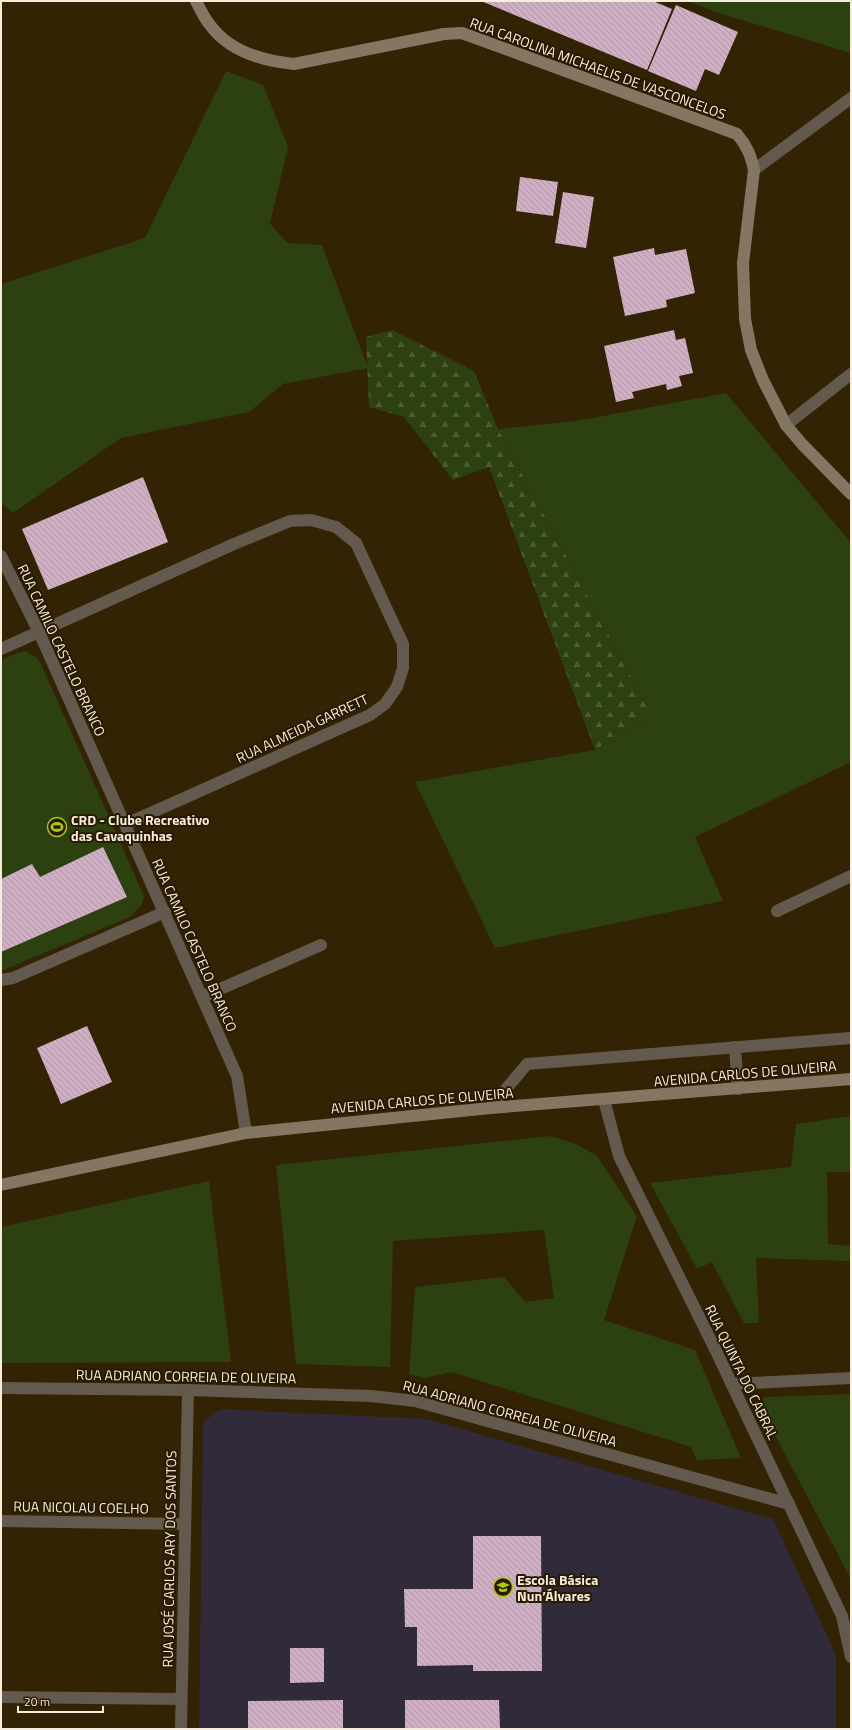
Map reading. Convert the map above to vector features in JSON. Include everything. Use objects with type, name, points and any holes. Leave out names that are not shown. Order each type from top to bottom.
[{"type":"street","name":"RUA CAROLINA MICHAELIS DE VASCONCELOS","points":[[196,1],[210,25],[232,45],[257,57],[294,64],[444,34],[462,33],[737,134],[746,144],[751,156],[754,170]]},
{"type":"street","points":[[851,98],[754,170],[743,262],[745,319],[751,350],[763,380],[786,425],[802,444],[851,494]]},
{"type":"street","points":[[786,425],[851,374]]},
{"type":"street","name":"RUA ALMEIDA GARRETT","points":[[1,649],[234,544],[290,521],[311,520],[336,527],[356,543],[403,644],[403,668],[397,687],[385,704],[370,715],[126,824]]},
{"type":"street","name":"RUA CAMILO CASTELO BRANCO","points":[[1,556],[39,632],[126,824],[237,1076],[246,1133]]},
{"type":"street","points":[[777,911],[851,876]]},
{"type":"street","points":[[1,980],[13,978],[165,912]]},
{"type":"street","points":[[202,998],[321,945]]},
{"type":"street","points":[[490,1108],[527,1064],[851,1038]]},
{"type":"street","points":[[735,1047],[738,1089]]},
{"type":"street","name":"AVENIDA CARLOS DE OLIVEIRA","points":[[1,1186],[246,1133],[490,1108],[851,1079]]},
{"type":"street","name":"RUA QUINTA DO CABRAL","points":[[604,1100],[620,1156],[789,1504],[846,1616],[851,1658]]},
{"type":"street","points":[[732,1384],[851,1378]]},
{"type":"street","name":"RUA ADRIANO CORREIA DE OLIVEIRA","points":[[1,1388],[188,1390],[371,1396],[415,1401],[789,1504]]},
{"type":"street","name":"RUA JOSÉ CARLOS ARY DOS SANTOS","points":[[181,1729],[188,1390]]},
{"type":"street","name":"RUA NICOLAU COELHO","points":[[1,1520],[185,1524]]},
{"type":"street","points":[[1,1697],[181,1699]]},
{"type":"shaded area","name":"Escola Básica Nun’Álvares","points":[[220,1409],[427,1419],[773,1519],[836,1655],[836,1729],[199,1729],[203,1422]]},
{"type":"green space","points":[[688,1],[851,1],[851,53],[719,13]]},
{"type":"green space","points":[[226,71],[263,85],[288,147],[270,223],[287,243],[322,245],[368,368],[283,384],[249,412],[121,438],[13,513],[1,502],[1,284],[145,238]]},
{"type":"green space","points":[[392,330],[474,371],[498,429],[652,716],[595,750],[489,467],[453,480],[404,417],[369,407],[366,337]]},
{"type":"green space","points":[[726,393],[851,543],[851,762],[695,837],[723,901],[495,948],[415,782],[595,750],[652,716],[498,429],[576,421]]},
{"type":"green space","name":"CRD - Clube Recreativo das Cavaquinhas","points":[[26,651],[37,658],[42,666],[144,896],[142,904],[130,917],[1,971],[1,660]]},
{"type":"green space","points":[[851,1116],[851,1172],[827,1172],[828,1244],[851,1246],[851,1261],[756,1258],[759,1323],[744,1323],[712,1262],[697,1269],[650,1183],[791,1167],[796,1124]]},
{"type":"green space","points":[[550,1136],[576,1144],[597,1156],[637,1216],[604,1320],[695,1350],[741,1458],[697,1460],[691,1447],[452,1372],[424,1378],[409,1374],[415,1287],[504,1277],[525,1302],[554,1298],[544,1230],[393,1241],[390,1367],[296,1364],[276,1165]]},
{"type":"green space","points":[[209,1181],[231,1362],[1,1363],[1,1227]]},
{"type":"green space","points":[[851,1394],[851,1579],[759,1405],[764,1397]]},
{"type":"building","points":[[481,1],[653,1],[672,9],[647,70]]},
{"type":"building","points":[[676,5],[738,32],[719,75],[705,69],[696,91],[648,71]]},
{"type":"building","points":[[520,177],[558,182],[553,216],[516,211]]},
{"type":"building","points":[[563,192],[594,197],[586,248],[555,243]]},
{"type":"building","points":[[654,248],[655,255],[686,249],[695,293],[666,300],[667,307],[625,316],[613,257]]},
{"type":"building","points":[[674,330],[676,340],[685,338],[693,373],[679,376],[682,386],[667,390],[666,384],[632,392],[634,398],[616,402],[604,346]]},
{"type":"building","points":[[143,477],[168,542],[48,590],[22,529]]},
{"type":"building","points":[[103,847],[127,897],[1,952],[1,879],[32,864],[40,877]]},
{"type":"building","points":[[87,1026],[112,1082],[61,1104],[37,1048]]},
{"type":"building","points":[[473,1536],[541,1536],[542,1671],[473,1671],[473,1665],[417,1666],[417,1627],[405,1627],[404,1589],[473,1589]]},
{"type":"building","points":[[290,1648],[324,1648],[324,1682],[290,1683]]},
{"type":"building","points":[[343,1700],[343,1729],[248,1729],[248,1701]]},
{"type":"building","points":[[405,1700],[499,1700],[500,1729],[405,1729]]},
{"type":"place","name":"CRD - Clube Recreativo das Cavaquinhas","points":[[57,827]]},
{"type":"place","name":"Escola Básica Nun’Álvares","points":[[503,1587]]}]
